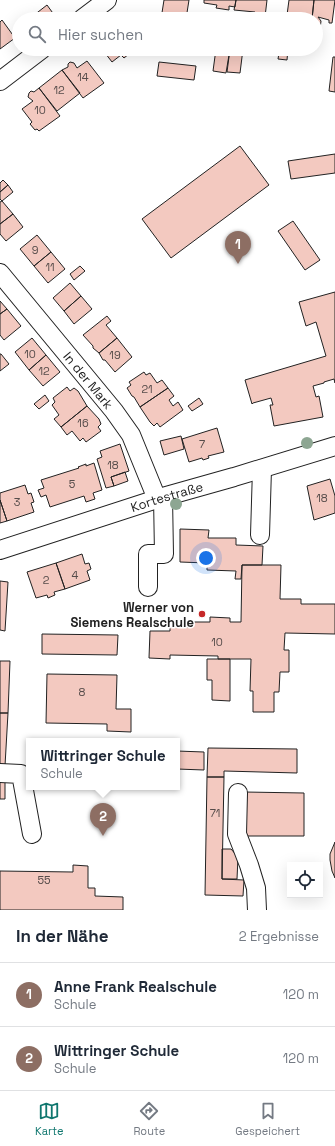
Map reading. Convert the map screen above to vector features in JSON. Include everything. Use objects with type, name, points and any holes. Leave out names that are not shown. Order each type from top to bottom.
[{"type":"street","points":[[91,12],[107,0]]},
{"type":"street","points":[[0,81],[33,56]]},
{"type":"street","name":"In der Mark","points":[[0,273],[114,411],[131,435],[160,498]]},
{"type":"street","name":"Kortestraße","points":[[0,550],[160,498],[262,469],[335,446]]},
{"type":"street","points":[[260,535],[262,469]]},
{"type":"street","points":[[148,587],[148,554],[164,554],[160,498]]},
{"type":"street","points":[[0,774],[21,774],[32,834]]},
{"type":"street","points":[[238,793],[237,834],[256,888],[257,910]]},
{"type":"building","points":[[164,0],[189,0],[187,12],[162,12]]},
{"type":"building","points":[[204,0],[236,0],[235,7],[229,6],[229,10],[216,8],[217,5],[204,3]]},
{"type":"building","points":[[236,0],[267,0],[266,12],[234,10]]},
{"type":"building","points":[[289,0],[314,0],[313,12],[287,12]]},
{"type":"building","points":[[314,0],[335,0],[332,23],[329,23],[329,20],[323,18],[323,12],[313,12]]},
{"type":"building","points":[[47,5],[52,12],[38,12]]},
{"type":"building","points":[[2,20],[12,34],[12,40],[0,49],[0,22]]},
{"type":"building","points":[[107,56],[120,56],[112,62]]},
{"type":"building","points":[[215,56],[229,56],[226,73],[213,71]]},
{"type":"building","points":[[229,56],[242,56],[240,73],[227,72]]},
{"type":"building","points":[[278,56],[287,56],[287,60],[278,59]]},
{"type":"building","points":[[333,57],[335,57],[335,92],[329,91]]},
{"type":"building","points":[[87,61],[104,83],[83,98],[62,70],[68,67],[70,62],[74,63],[77,68]]},
{"type":"building","points":[[159,62],[196,66],[194,80],[157,76]]},
{"type":"building","points":[[62,70],[80,93],[57,111],[39,88]]},
{"type":"building","points":[[39,88],[60,116],[39,131],[37,129],[35,130],[30,124],[32,122],[22,109],[33,101],[28,97],[29,93],[31,91],[34,92]]},
{"type":"building","points":[[240,146],[269,185],[171,258],[142,219]]},
{"type":"building","points":[[335,154],[335,173],[291,179],[288,161]]},
{"type":"building","points":[[3,180],[8,185],[0,192],[0,183]]},
{"type":"building","points":[[8,185],[13,192],[2,201],[0,199],[0,192]]},
{"type":"building","points":[[2,201],[13,214],[0,224],[0,202]]},
{"type":"building","points":[[13,214],[23,227],[6,241],[0,234],[0,224]]},
{"type":"building","points":[[293,221],[320,260],[305,270],[278,231]]},
{"type":"building","points":[[37,235],[51,252],[34,266],[20,249]]},
{"type":"building","points":[[51,252],[65,269],[48,283],[34,266]]},
{"type":"building","points":[[80,266],[85,271],[74,280],[70,274]]},
{"type":"building","points":[[70,283],[81,296],[64,311],[53,298]]},
{"type":"building","points":[[335,292],[335,383],[334,379],[313,386],[316,397],[319,396],[323,417],[274,426],[270,405],[273,405],[271,398],[252,404],[245,380],[326,356],[316,322],[306,326],[299,302]]},
{"type":"building","points":[[81,296],[92,309],[74,324],[64,311]]},
{"type":"building","points":[[0,301],[7,309],[0,314]]},
{"type":"building","points":[[7,309],[21,326],[4,340],[0,335],[0,314]]},
{"type":"building","points":[[107,316],[111,321],[106,325],[117,338],[99,353],[83,335]]},
{"type":"building","points":[[32,338],[46,355],[29,370],[15,352]]},
{"type":"building","points":[[117,338],[132,357],[115,372],[105,360],[103,360],[99,353]]},
{"type":"building","points":[[0,354],[9,364],[0,371]]},
{"type":"building","points":[[46,355],[60,372],[43,386],[29,370]]},
{"type":"building","points":[[144,372],[146,375],[150,373],[157,383],[162,380],[168,388],[140,407],[127,388],[131,385],[129,382]]},
{"type":"building","points":[[67,387],[70,391],[74,388],[78,391],[87,406],[61,427],[54,419],[59,415],[52,405],[55,402],[53,398]]},
{"type":"building","points":[[168,388],[174,396],[169,400],[173,406],[178,402],[183,410],[160,427],[157,423],[154,426],[140,407]]},
{"type":"building","points":[[45,395],[49,401],[39,409],[34,404]]},
{"type":"building","points":[[199,398],[203,404],[192,411],[188,406]]},
{"type":"building","points":[[87,406],[99,419],[101,424],[98,427],[101,431],[86,442],[83,438],[80,441],[72,431],[67,435],[61,427]]},
{"type":"building","points":[[217,428],[224,452],[208,456],[209,458],[203,460],[202,458],[189,462],[182,439]]},
{"type":"building","points":[[181,436],[184,449],[164,455],[160,441]]},
{"type":"building","points":[[120,444],[129,471],[111,477],[114,486],[106,488],[97,459],[102,457],[100,451]]},
{"type":"building","points":[[94,463],[102,490],[93,493],[95,499],[86,502],[84,496],[50,507],[46,495],[41,497],[38,490],[44,488],[41,480],[79,468],[78,467],[86,464],[86,466]]},
{"type":"building","points":[[125,472],[128,481],[114,486],[111,477]]},
{"type":"building","points":[[330,479],[335,496],[335,513],[314,520],[307,486]]},
{"type":"building","points":[[25,485],[28,494],[31,493],[34,502],[31,503],[34,512],[7,521],[0,500],[0,493]]},
{"type":"building","points":[[0,500],[7,521],[0,523]]},
{"type":"building","points":[[180,529],[209,530],[208,538],[236,538],[236,545],[263,546],[262,565],[242,565],[241,579],[235,579],[236,571],[207,570],[207,563],[180,562]]},
{"type":"building","points":[[82,554],[85,564],[89,563],[91,569],[87,571],[90,580],[65,589],[56,563]]},
{"type":"building","points":[[56,563],[65,589],[54,592],[55,595],[48,598],[47,595],[36,598],[27,572]]},
{"type":"building","points":[[242,565],[281,565],[280,599],[301,599],[301,604],[335,604],[335,634],[285,633],[284,650],[289,650],[289,672],[280,672],[279,692],[274,692],[274,712],[253,712],[253,691],[250,691],[251,659],[218,659],[218,656],[170,655],[170,659],[149,658],[150,631],[170,631],[170,626],[190,627],[190,622],[210,622],[210,617],[230,618],[230,622],[241,622]]},
{"type":"building","points":[[0,581],[8,582],[5,631],[0,630]]},
{"type":"building","points":[[42,634],[118,635],[117,655],[42,654]]},
{"type":"building","points":[[207,659],[230,659],[230,701],[212,700],[212,680],[207,680]]},
{"type":"building","points":[[0,661],[10,661],[8,713],[0,713]]},
{"type":"building","points":[[47,674],[117,675],[116,709],[131,709],[131,732],[107,731],[107,724],[46,723]]},
{"type":"building","points":[[0,713],[8,713],[5,766],[0,766]]},
{"type":"building","points":[[208,748],[297,749],[297,773],[224,771],[224,777],[207,777]]},
{"type":"building","points":[[180,751],[204,752],[204,770],[180,769]]},
{"type":"building","points":[[207,777],[224,777],[222,879],[244,880],[243,896],[205,895]]},
{"type":"building","points":[[0,781],[5,781],[5,799],[0,799]]},
{"type":"building","points":[[244,792],[304,793],[304,836],[244,836]]},
{"type":"building","points":[[335,842],[335,878],[332,871],[330,854]]},
{"type":"building","points":[[222,849],[231,849],[238,857],[237,879],[222,879]]},
{"type":"building","points":[[73,865],[88,866],[88,888],[95,888],[95,896],[123,897],[123,910],[0,910],[0,871],[73,872]]},
{"type":"place","name":"Anne Frank Realschule","points":[[238,264]]},
{"type":"place","name":"Werner von Siemens Realschule","points":[[202,614]]},
{"type":"place","name":"Wittringer Schule","points":[[103,836]]}]
